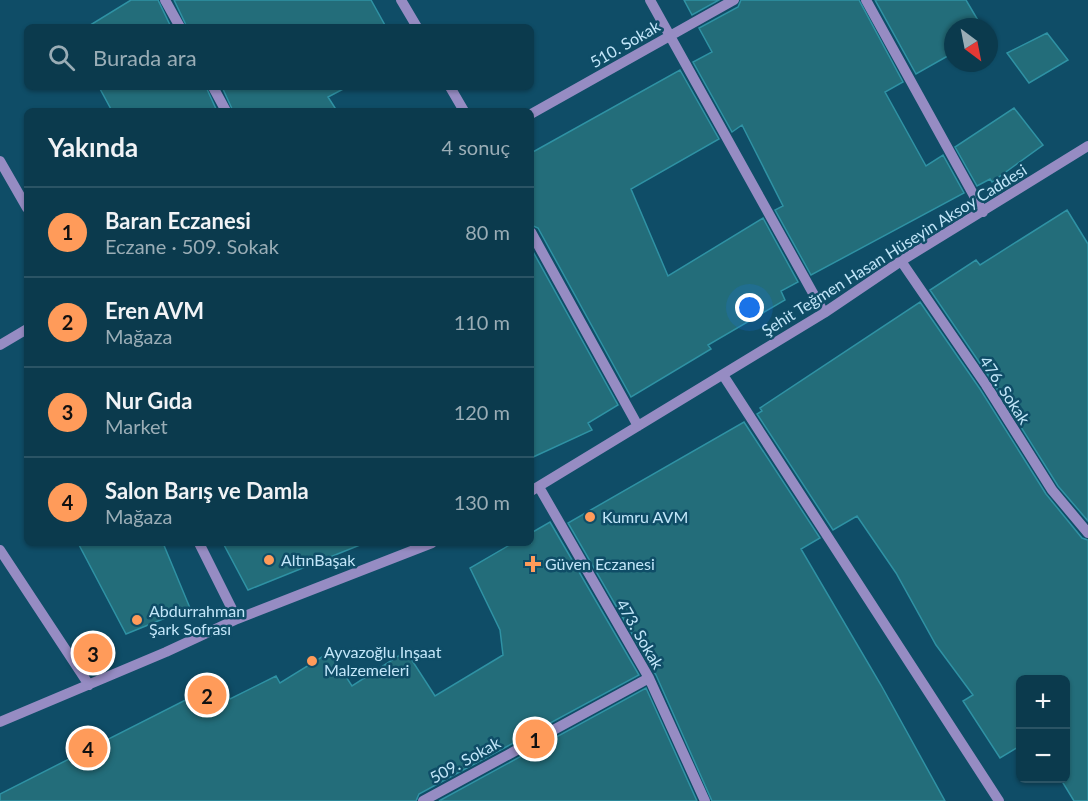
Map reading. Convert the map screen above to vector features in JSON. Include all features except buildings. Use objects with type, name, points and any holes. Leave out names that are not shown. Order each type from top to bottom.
[{"type":"street","points":[[165,0],[178,24]]},
{"type":"street","points":[[401,0],[415,24]]},
{"type":"street","points":[[650,0],[824,313]]},
{"type":"street","name":"510. Sokak","points":[[534,112],[734,0]]},
{"type":"street","points":[[866,0],[983,212]]},
{"type":"street","points":[[215,90],[224,108]]},
{"type":"street","points":[[452,90],[462,108]]},
{"type":"street","points":[[1085,148],[1088,159]]},
{"type":"street","name":"Şehit Teğmen Hasan Hüseyin Aksoy Caddesi","points":[[535,489],[824,313],[901,261],[1085,148]]},
{"type":"street","points":[[0,161],[24,203]]},
{"type":"street","points":[[534,237],[638,426]]},
{"type":"street","name":"476. Sokak","points":[[901,261],[986,385],[1052,490],[1088,532]]},
{"type":"street","points":[[0,345],[24,331]]},
{"type":"street","points":[[723,375],[999,801]]},
{"type":"street","name":"473. Sokak","points":[[535,489],[649,678],[705,801]]},
{"type":"street","points":[[200,546],[237,619]]},
{"type":"street","points":[[0,722],[237,619],[424,546]]},
{"type":"street","points":[[0,550],[89,685]]},
{"type":"street","name":"509. Sokak","points":[[423,801],[649,678]]},
{"type":"place","name":"Kumru AVM","points":[[590,517]]},
{"type":"place","name":"AltınBaşak","points":[[269,560]]},
{"type":"place","name":"Güven Eczanesi","points":[[533,564]]},
{"type":"place","name":"Abdurrahman Şark Sofrası","points":[[137,620]]},
{"type":"place","name":"Nur Gıda","points":[[93,653]]},
{"type":"place","name":"Ayvazoğlu Inşaat Malzemeleri","points":[[312,661]]},
{"type":"place","name":"Eren AVM","points":[[207,695]]},
{"type":"place","name":"Baran Eczanesi","points":[[535,739]]},
{"type":"place","name":"Salon Barış ve Damla","points":[[88,748]]}]
